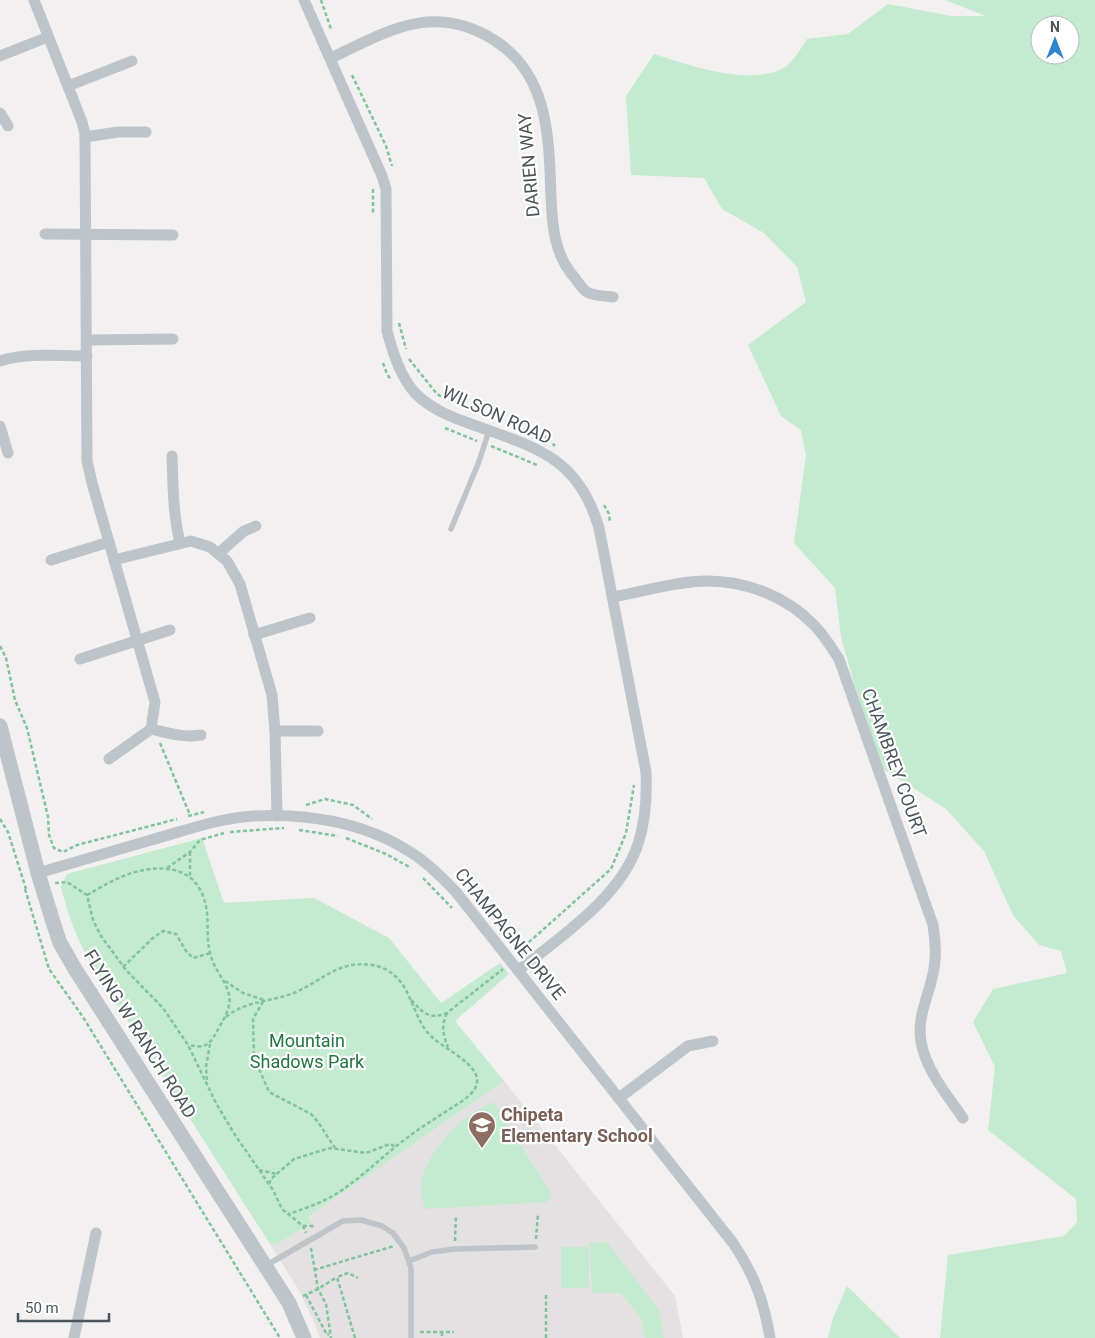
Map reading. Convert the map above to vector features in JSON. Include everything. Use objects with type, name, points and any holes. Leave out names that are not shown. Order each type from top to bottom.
[{"type":"street","points":[[34,0],[82,122],[85,137],[88,462],[92,483],[155,702],[152,729]]},
{"type":"street","name":"WILSON ROAD","points":[[304,0],[331,58],[386,189],[387,325],[392,350],[398,366],[416,393],[428,404],[447,415],[528,445],[556,460],[578,483],[594,509],[599,528],[646,772],[646,808],[643,826],[638,845],[630,861],[609,892],[592,910],[523,967]]},
{"type":"street","name":"DARIEN WAY","points":[[331,58],[393,30],[422,22],[451,22],[466,26],[483,33],[500,44],[522,65],[540,96],[546,134],[552,225],[557,247],[563,261],[572,275],[588,292],[613,297]]},
{"type":"street","points":[[0,56],[48,37]]},
{"type":"street","points":[[68,86],[132,61]]},
{"type":"street","points":[[0,112],[8,126]]},
{"type":"street","points":[[85,137],[118,132],[146,132]]},
{"type":"street","points":[[45,234],[173,235]]},
{"type":"street","points":[[86,340],[174,339]]},
{"type":"street","points":[[0,361],[11,357],[28,355],[86,356]]},
{"type":"street","points":[[0,426],[8,453]]},
{"type":"street","points":[[172,456],[173,496],[180,543]]},
{"type":"street","points":[[219,553],[244,531],[256,526]]},
{"type":"street","points":[[114,560],[191,541],[210,547],[227,561],[240,584],[271,688],[275,731],[277,816]]},
{"type":"street","points":[[52,560],[109,542]]},
{"type":"street","name":"CHAMBREY COURT","points":[[612,597],[689,582],[706,581],[744,586],[763,591],[797,610],[814,624],[839,658],[933,925],[936,960],[922,1008],[920,1025],[925,1059],[934,1076],[963,1118]]},
{"type":"street","points":[[254,635],[310,618]]},
{"type":"street","points":[[80,659],[170,630]]},
{"type":"street","name":"FLYING W RANCH ROAD","points":[[0,726],[38,873],[60,943],[288,1303],[304,1338]]},
{"type":"street","points":[[109,759],[152,729],[190,737],[201,735]]},
{"type":"street","points":[[275,731],[318,731]]},
{"type":"street","name":"CHAMPAGNE DRIVE","points":[[38,873],[227,826],[253,816],[299,816],[347,824],[368,831],[407,850],[439,874],[523,967],[619,1098],[733,1243],[747,1264],[763,1303],[770,1338]]},
{"type":"street","points":[[619,1098],[688,1046],[713,1041]]},
{"type":"street","points":[[74,1338],[96,1233]]},
{"type":"lane","points":[[451,528],[478,464],[489,431]]},
{"type":"lane","points":[[265,1266],[342,1221],[361,1220],[382,1226],[393,1233],[404,1248],[409,1260],[411,1268],[411,1338]]},
{"type":"lane","points":[[409,1260],[432,1252],[455,1249],[535,1247]]},
{"type":"path","points":[[321,0],[331,30]]},
{"type":"path","points":[[351,74],[386,146],[394,173]]},
{"type":"path","points":[[373,188],[373,218]]},
{"type":"path","points":[[399,320],[406,349]]},
{"type":"path","points":[[381,356],[387,374],[392,381]]},
{"type":"path","points":[[408,358],[437,394],[460,407]]},
{"type":"path","points":[[512,425],[546,437],[560,450]]},
{"type":"path","points":[[445,428],[543,467]]},
{"type":"path","points":[[601,499],[609,514],[610,523]]},
{"type":"path","points":[[152,729],[164,751],[190,815]]},
{"type":"path","points":[[523,967],[519,951],[611,869],[626,833],[634,780]]},
{"type":"path","points":[[0,819],[8,832],[49,969],[82,1017],[280,1338]]},
{"type":"path","points":[[167,868],[190,852],[200,840],[227,826],[290,828]]},
{"type":"path","points":[[299,830],[343,837],[386,854],[418,872],[452,908]]},
{"type":"path","points":[[190,852],[190,877]]},
{"type":"path","points":[[87,895],[122,876],[167,868],[180,871],[190,877],[199,887],[204,896],[209,921],[208,941],[211,953],[217,972],[223,980],[230,1000],[226,1017],[210,1042],[206,1046],[188,1044]]},
{"type":"path","points":[[54,883],[67,882],[87,895]]},
{"type":"path","points":[[87,895],[88,906],[96,928],[111,952],[163,1008],[188,1044],[216,1103],[269,1184],[282,1209],[303,1226],[314,1258],[314,1270],[318,1289],[326,1304],[330,1336]]},
{"type":"path","points":[[123,967],[163,931],[176,934],[186,951],[193,958],[211,953]]},
{"type":"path","points":[[226,1017],[241,1007],[296,992],[330,972],[358,964],[378,966],[390,971],[400,981],[410,999],[415,1014],[430,1036],[466,1062],[475,1073],[478,1081],[476,1087],[464,1100],[396,1147],[331,1197],[289,1214]]},
{"type":"path","points":[[449,1049],[444,1037],[443,1028],[443,1021],[448,1013],[504,968],[508,975]]},
{"type":"path","points":[[223,980],[242,993],[264,1000]]},
{"type":"path","points":[[410,999],[429,1016],[436,1017],[448,1013]]},
{"type":"path","points":[[264,1000],[253,1019],[254,1057],[269,1092],[312,1114],[335,1148]]},
{"type":"path","points":[[207,1082],[206,1067],[210,1042]]},
{"type":"path","points":[[269,1184],[271,1179],[294,1159],[335,1148],[366,1152],[390,1144],[396,1147]]},
{"type":"path","points":[[259,1170],[277,1174]]},
{"type":"path","points":[[535,1247],[538,1213]]},
{"type":"path","points":[[455,1249],[456,1215]]},
{"type":"path","points":[[314,1270],[395,1246],[404,1248]]},
{"type":"path","points":[[330,1336],[327,1335],[304,1295],[348,1272],[358,1278]]},
{"type":"path","points":[[337,1277],[355,1338]]},
{"type":"path","points":[[546,1294],[546,1338]]},
{"type":"path","points":[[419,1332],[454,1332]]},
{"type":"path","points":[[442,1332],[442,1338]]},
{"type":"shaded area","name":"Chipeta Elementary School","points":[[504,1081],[675,1296],[683,1338],[320,1338],[298,1289],[268,1241],[275,1245],[311,1220],[309,1216]]},
{"type":"green space","points":[[945,0],[1095,0],[1095,1338],[940,1338],[948,1255],[1064,1236],[1077,1222],[1076,1199],[988,1130],[995,1067],[973,1022],[993,989],[1067,973],[1061,951],[1039,945],[1013,915],[984,851],[946,809],[877,765],[841,637],[835,588],[794,543],[806,455],[801,430],[781,416],[748,345],[806,302],[797,267],[764,233],[722,209],[704,178],[631,175],[626,96],[654,54],[723,73],[760,75],[776,71],[789,64],[807,39],[848,34],[888,4],[951,16],[986,16]]},
{"type":"green space","name":"Mountain Shadows Park","points":[[202,838],[224,903],[314,898],[389,938],[441,1003],[500,963],[509,974],[455,1021],[504,1081],[309,1216],[311,1223],[275,1245],[268,1241],[92,965],[74,927],[61,887],[67,874]]},
{"type":"green space","points":[[494,1102],[552,1195],[547,1202],[425,1209],[421,1195],[421,1186],[429,1160],[447,1135],[459,1124],[482,1107]]},
{"type":"green space","points":[[607,1242],[659,1310],[664,1338],[645,1338],[641,1318],[621,1293],[592,1293],[590,1243]]},
{"type":"green space","points":[[561,1247],[589,1247],[589,1288],[561,1288]]},
{"type":"green space","points":[[847,1286],[900,1338],[828,1338],[833,1318]]},
{"type":"place","name":"Chipeta Elementary School","points":[[482,1149]]}]
